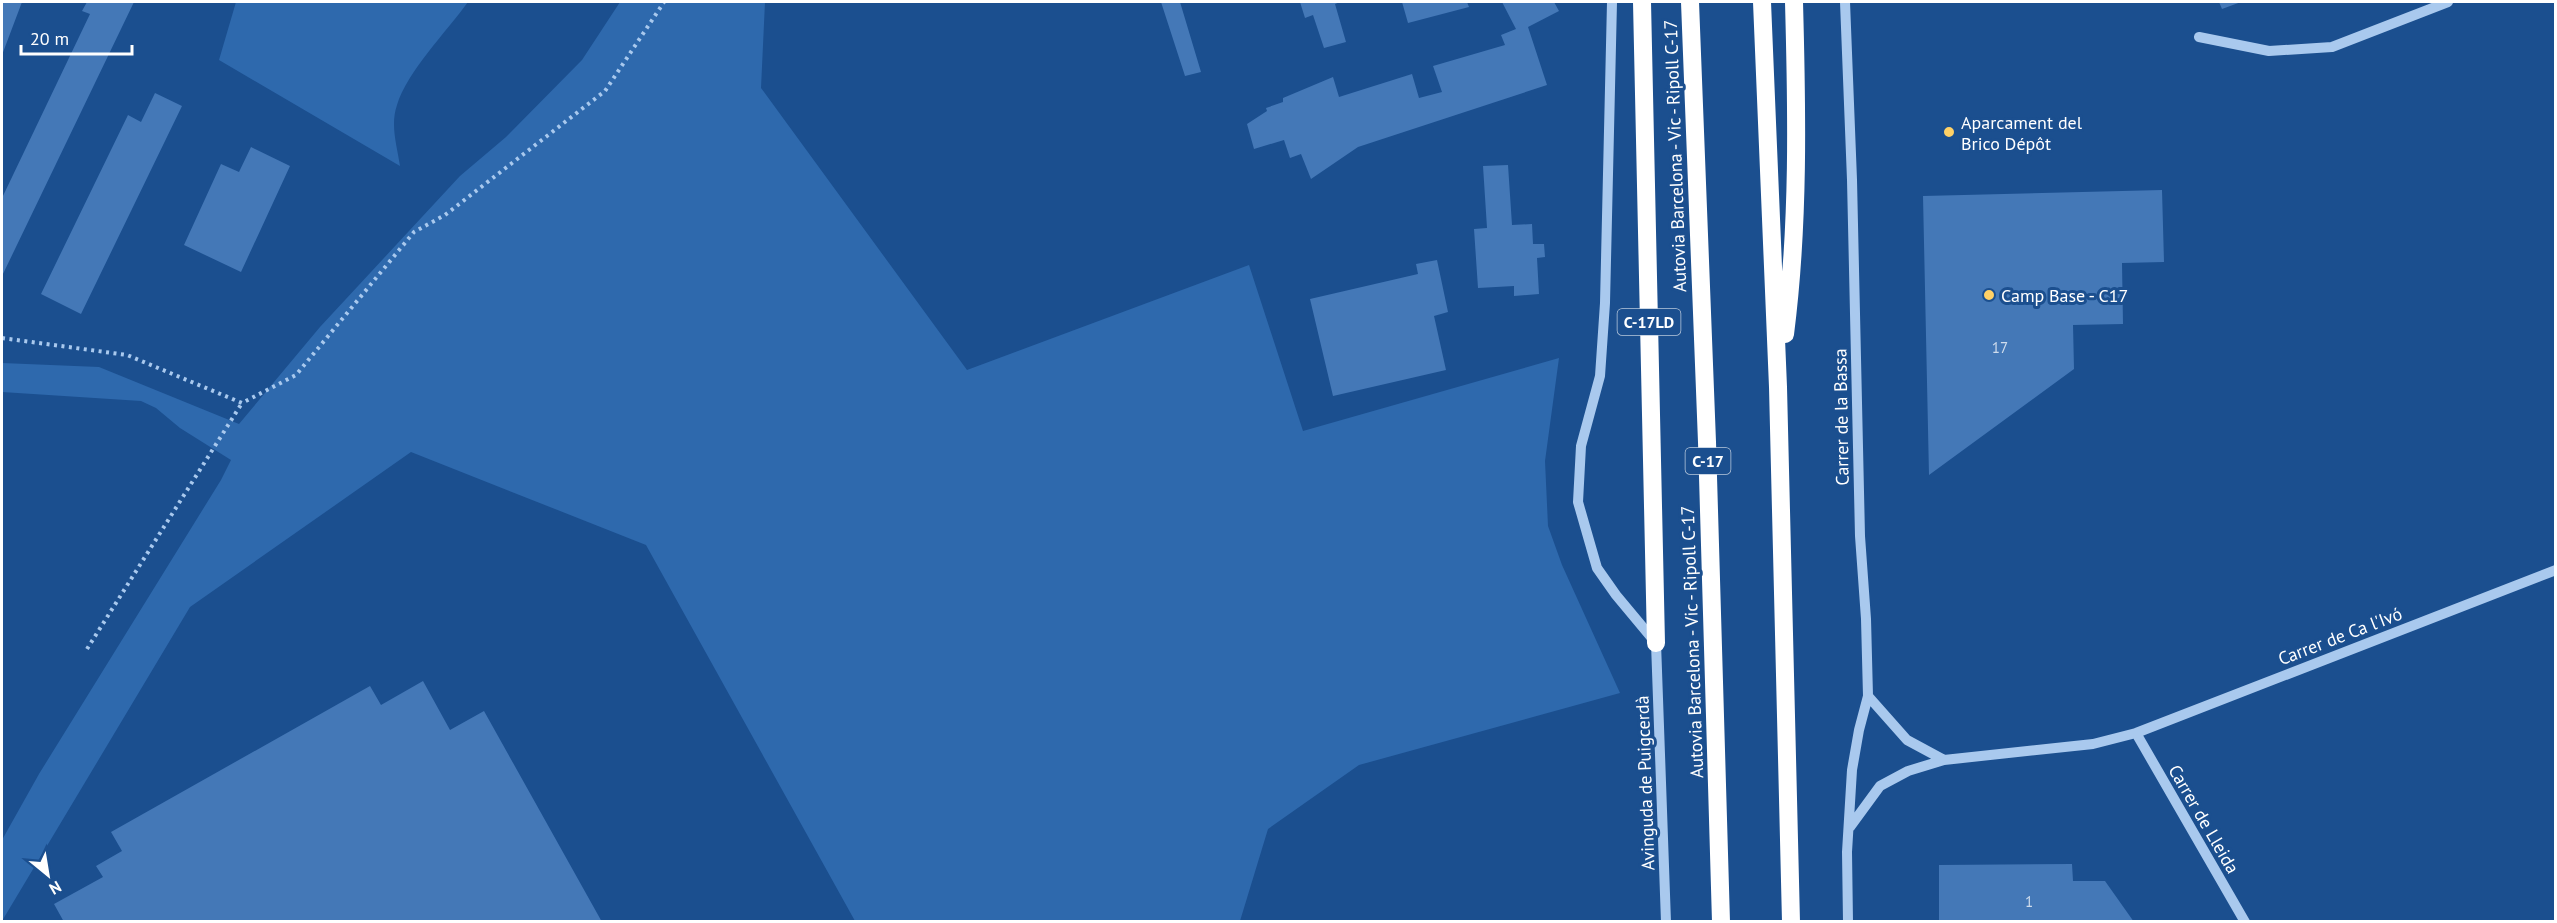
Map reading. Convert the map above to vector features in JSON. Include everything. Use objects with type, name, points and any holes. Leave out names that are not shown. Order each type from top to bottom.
[{"type":"highway","name":"C-17LD","points":[[1642,2],[1656,643]]},
{"type":"highway","name":"Autovia Barcelona - Vic - Ripoll C-17","points":[[1690,2],[1707,442],[1721,921]]},
{"type":"highway","points":[[1762,2],[1778,387],[1791,921]]},
{"type":"highway","points":[[1778,387],[1790,295],[1797,111],[1794,2]]},
{"type":"street","points":[[1612,2],[1605,303],[1600,376],[1581,446],[1578,502],[1597,568],[1656,643]]},
{"type":"street","name":"Carrer de la Bassa","points":[[1845,2],[1852,180],[1860,536],[1866,619],[1868,696],[1858,730],[1851,770],[1848,829]]},
{"type":"street","points":[[2199,37],[2269,51],[2332,46],[2448,2]]},
{"type":"street","name":"Carrer de Ca l'Ivó","points":[[1944,760],[2093,744],[2136,733],[2556,570]]},
{"type":"street","name":"Avinguda de Puigcerdà","points":[[1656,643],[1666,921]]},
{"type":"street","points":[[1868,696],[1907,740],[1944,760]]},
{"type":"street","name":"Carrer de Lleida","points":[[2136,733],[2245,921]]},
{"type":"street","points":[[1848,921],[1848,829],[1880,786],[1908,771],[1944,760]]},
{"type":"path","points":[[87,649],[242,403],[296,375],[414,232],[445,215],[605,91],[664,2]]},
{"type":"path","points":[[2,338],[127,355],[242,403]]},
{"type":"shaded area","points":[[236,2],[468,2],[418,66],[402,92],[394,120],[400,166],[219,60]]},
{"type":"shaded area","points":[[620,2],[765,2],[761,88],[967,370],[1249,265],[1303,431],[1559,358],[1545,461],[1548,526],[1562,565],[1620,693],[1359,765],[1268,829],[1240,921],[855,921],[646,545],[411,452],[190,607],[2,921],[2,840],[39,774],[221,480],[231,460],[180,428],[156,408],[141,401],[2,392],[2,363],[99,367],[239,424],[320,327],[460,176],[506,137],[582,60]]},
{"type":"building","points":[[2,2],[22,2],[2,55]]},
{"type":"building","points":[[87,2],[134,2],[2,276],[2,198],[90,14],[82,11]]},
{"type":"building","points":[[1161,2],[1180,2],[1201,72],[1185,76]]},
{"type":"building","points":[[1300,2],[1340,2],[1335,4],[1346,42],[1324,48],[1313,15],[1305,18]]},
{"type":"building","points":[[1402,2],[1467,2],[1469,7],[1408,23]]},
{"type":"building","points":[[1502,2],[1554,2],[1559,11],[1528,27],[1547,85],[1358,147],[1311,179],[1301,154],[1290,158],[1284,140],[1254,149],[1247,124],[1267,111],[1266,108],[1283,102],[1283,98],[1333,77],[1339,97],[1412,74],[1419,98],[1442,92],[1433,66],[1505,45],[1501,35],[1516,29]]},
{"type":"building","points":[[2219,2],[2241,2],[2222,9]]},
{"type":"building","points":[[155,93],[182,106],[81,314],[41,294],[128,115],[141,122]]},
{"type":"building","points":[[251,147],[290,166],[241,272],[184,245],[221,164],[239,172]]},
{"type":"building","points":[[1508,165],[1512,225],[1532,224],[1533,244],[1544,244],[1545,257],[1537,258],[1539,294],[1514,296],[1514,286],[1478,288],[1474,229],[1487,228],[1483,166]]},
{"type":"building","points":[[2162,190],[2164,262],[2122,263],[2123,324],[2073,325],[2074,369],[1929,475],[1923,196]]},
{"type":"building","points":[[1437,260],[1448,312],[1434,316],[1446,370],[1333,396],[1310,299],[1418,274],[1416,264]]},
{"type":"building","points":[[423,681],[450,730],[484,711],[602,922],[64,922],[54,904],[103,877],[96,866],[122,851],[111,832],[370,686],[381,705]]},
{"type":"building","points":[[2072,864],[2073,881],[2105,881],[2134,922],[1939,922],[1939,865]]},
{"type":"place","name":"Aparcament del Brico Dépôt","points":[[1949,132]]},
{"type":"place","name":"Camp Base - C17","points":[[1989,295]]}]
